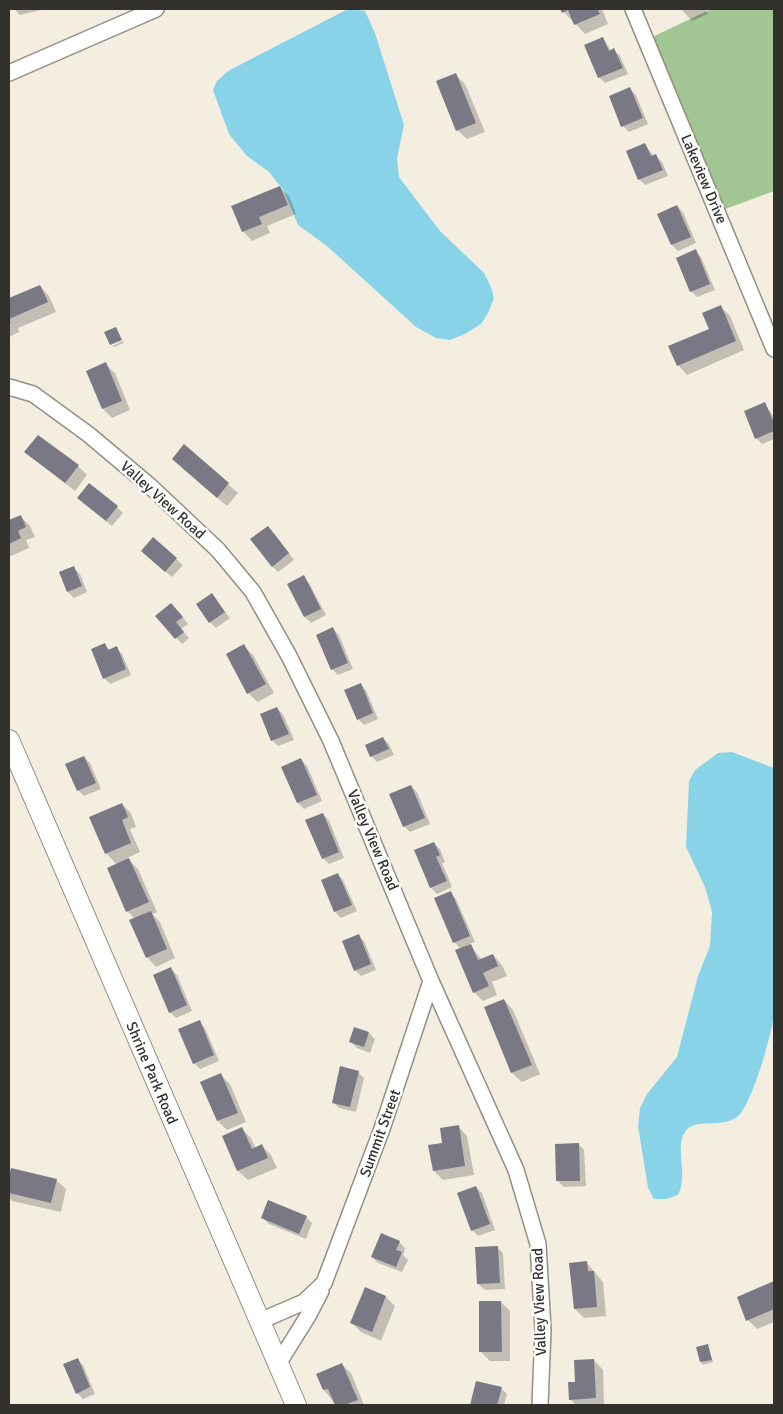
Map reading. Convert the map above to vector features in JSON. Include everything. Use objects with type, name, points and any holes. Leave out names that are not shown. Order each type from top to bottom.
[{"type":"street","points":[[9,73],[156,9]]},
{"type":"street","name":"Lakeview Drive","points":[[633,9],[774,349]]},
{"type":"street","name":"Valley View Road","points":[[9,387],[33,394],[88,434],[150,486],[218,550],[253,592],[289,656],[331,741],[431,981],[516,1170],[538,1244],[543,1330],[540,1405]]},
{"type":"street","name":"Shrine Park Road","points":[[9,740],[296,1405]]},
{"type":"street","name":"Summit Street","points":[[278,1364],[308,1316],[324,1283],[383,1126],[431,981]]},
{"type":"street","name":"Summit Street","points":[[260,1321],[304,1302],[324,1283]]},
{"type":"green space","points":[[711,9],[774,9],[774,191],[717,212],[646,40]]},
{"type":"water","points":[[348,9],[365,11],[375,33],[404,125],[397,158],[399,177],[440,231],[484,273],[491,287],[494,298],[481,324],[465,334],[450,340],[436,338],[416,327],[327,246],[298,225],[284,191],[269,172],[247,156],[229,134],[213,90],[217,81],[228,71]]},
{"type":"water","points":[[732,752],[774,768],[774,1015],[760,1069],[743,1111],[737,1117],[730,1120],[695,1125],[689,1128],[682,1138],[682,1178],[678,1195],[666,1199],[654,1199],[648,1188],[638,1126],[640,1108],[647,1094],[677,1057],[698,976],[710,946],[712,912],[705,887],[686,847],[689,781],[695,770],[718,753]]},
{"type":"building","points":[[560,9],[597,9],[600,14],[574,25],[568,10],[562,13]]},
{"type":"building","points":[[603,37],[609,51],[614,48],[623,68],[598,78],[584,45]]},
{"type":"building","points":[[456,73],[476,123],[456,131],[436,81]]},
{"type":"building","points":[[630,87],[643,118],[621,127],[609,96]]},
{"type":"building","points":[[645,143],[651,156],[656,154],[663,170],[638,180],[626,151]]},
{"type":"building","points":[[280,186],[288,205],[259,217],[262,224],[242,232],[231,206]]},
{"type":"building","points":[[677,205],[691,237],[671,245],[657,214]]},
{"type":"building","points":[[696,249],[710,284],[690,292],[676,258]]},
{"type":"building","points":[[40,285],[48,302],[9,319],[9,298]]},
{"type":"building","points":[[721,305],[736,341],[677,366],[668,346],[709,329],[702,313]]},
{"type":"building","points":[[116,327],[122,340],[110,345],[104,332]]},
{"type":"building","points":[[106,362],[122,401],[102,409],[86,371]]},
{"type":"building","points":[[765,402],[774,423],[774,431],[755,439],[744,411]]},
{"type":"building","points":[[38,435],[79,465],[65,483],[24,452]]},
{"type":"building","points":[[184,444],[229,483],[217,498],[172,459]]},
{"type":"building","points":[[89,483],[118,506],[106,521],[77,498]]},
{"type":"building","points":[[21,515],[26,527],[18,531],[21,538],[9,544],[9,520]]},
{"type":"building","points":[[268,526],[289,553],[272,567],[250,539]]},
{"type":"building","points":[[153,537],[177,558],[165,572],[141,551]]},
{"type":"building","points":[[74,566],[82,586],[67,592],[59,572]]},
{"type":"building","points":[[304,575],[321,609],[304,617],[287,584]]},
{"type":"building","points":[[212,593],[225,612],[209,623],[196,604]]},
{"type":"building","points":[[171,603],[183,617],[176,622],[184,632],[175,639],[155,616]]},
{"type":"building","points":[[333,627],[348,663],[331,670],[316,635]]},
{"type":"building","points":[[105,643],[108,650],[117,646],[126,669],[103,679],[91,649]]},
{"type":"building","points":[[244,644],[266,684],[247,694],[226,654]]},
{"type":"building","points":[[361,683],[373,713],[357,720],[344,690]]},
{"type":"building","points":[[277,707],[289,734],[271,741],[260,714]]},
{"type":"building","points":[[383,737],[389,749],[370,757],[365,745]]},
{"type":"building","points":[[84,756],[96,783],[77,791],[65,764]]},
{"type":"building","points":[[301,758],[317,795],[297,803],[281,767]]},
{"type":"building","points":[[411,785],[425,818],[403,827],[389,794]]},
{"type":"building","points":[[122,803],[128,817],[122,820],[131,843],[105,854],[89,817]]},
{"type":"building","points":[[323,813],[339,852],[322,859],[305,820]]},
{"type":"building","points":[[434,842],[440,855],[436,857],[447,881],[430,888],[414,850]]},
{"type":"building","points":[[129,858],[149,902],[126,912],[107,868]]},
{"type":"building","points":[[338,873],[352,905],[334,912],[321,880]]},
{"type":"building","points":[[451,891],[470,936],[453,943],[434,898]]},
{"type":"building","points":[[151,911],[167,949],[146,958],[129,920]]},
{"type":"building","points":[[359,934],[371,964],[354,971],[342,941]]},
{"type":"building","points":[[471,944],[478,960],[493,954],[498,966],[483,973],[489,986],[473,993],[455,950]]},
{"type":"building","points":[[171,967],[187,1005],[169,1013],[153,975]]},
{"type":"building","points":[[504,999],[532,1065],[511,1073],[484,1007]]},
{"type":"building","points":[[200,1020],[214,1055],[193,1064],[178,1029]]},
{"type":"building","points":[[354,1027],[369,1032],[364,1047],[349,1042]]},
{"type":"building","points":[[340,1066],[359,1071],[350,1107],[332,1103]]},
{"type":"building","points":[[221,1073],[238,1113],[217,1121],[200,1082]]},
{"type":"building","points":[[459,1125],[465,1166],[433,1171],[428,1145],[442,1143],[440,1128]]},
{"type":"building","points":[[242,1127],[252,1149],[262,1144],[268,1158],[237,1171],[222,1136]]},
{"type":"building","points":[[579,1143],[580,1181],[556,1181],[555,1144]]},
{"type":"building","points":[[11,1168],[57,1179],[51,1203],[9,1193]]},
{"type":"building","points":[[476,1186],[490,1224],[471,1231],[457,1193]]},
{"type":"building","points":[[268,1200],[307,1216],[299,1234],[261,1218]]},
{"type":"building","points":[[381,1233],[400,1241],[396,1250],[402,1252],[396,1267],[371,1257]]},
{"type":"building","points":[[498,1246],[500,1283],[477,1284],[475,1247]]},
{"type":"building","points":[[587,1261],[588,1271],[594,1271],[597,1307],[574,1309],[569,1263]]},
{"type":"building","points":[[774,1281],[774,1309],[746,1321],[737,1297]]},
{"type":"building","points":[[365,1287],[386,1296],[372,1332],[350,1323]]},
{"type":"building","points":[[479,1301],[501,1301],[502,1352],[479,1352]]},
{"type":"building","points":[[708,1344],[712,1360],[700,1362],[696,1347]]},
{"type":"building","points":[[78,1358],[90,1387],[76,1394],[63,1364]]},
{"type":"building","points":[[594,1359],[596,1398],[569,1400],[568,1382],[575,1382],[574,1360]]},
{"type":"building","points":[[342,1363],[358,1400],[344,1405],[335,1405],[328,1389],[323,1390],[316,1374]]},
{"type":"building","points":[[476,1381],[502,1387],[497,1405],[470,1405]]}]
